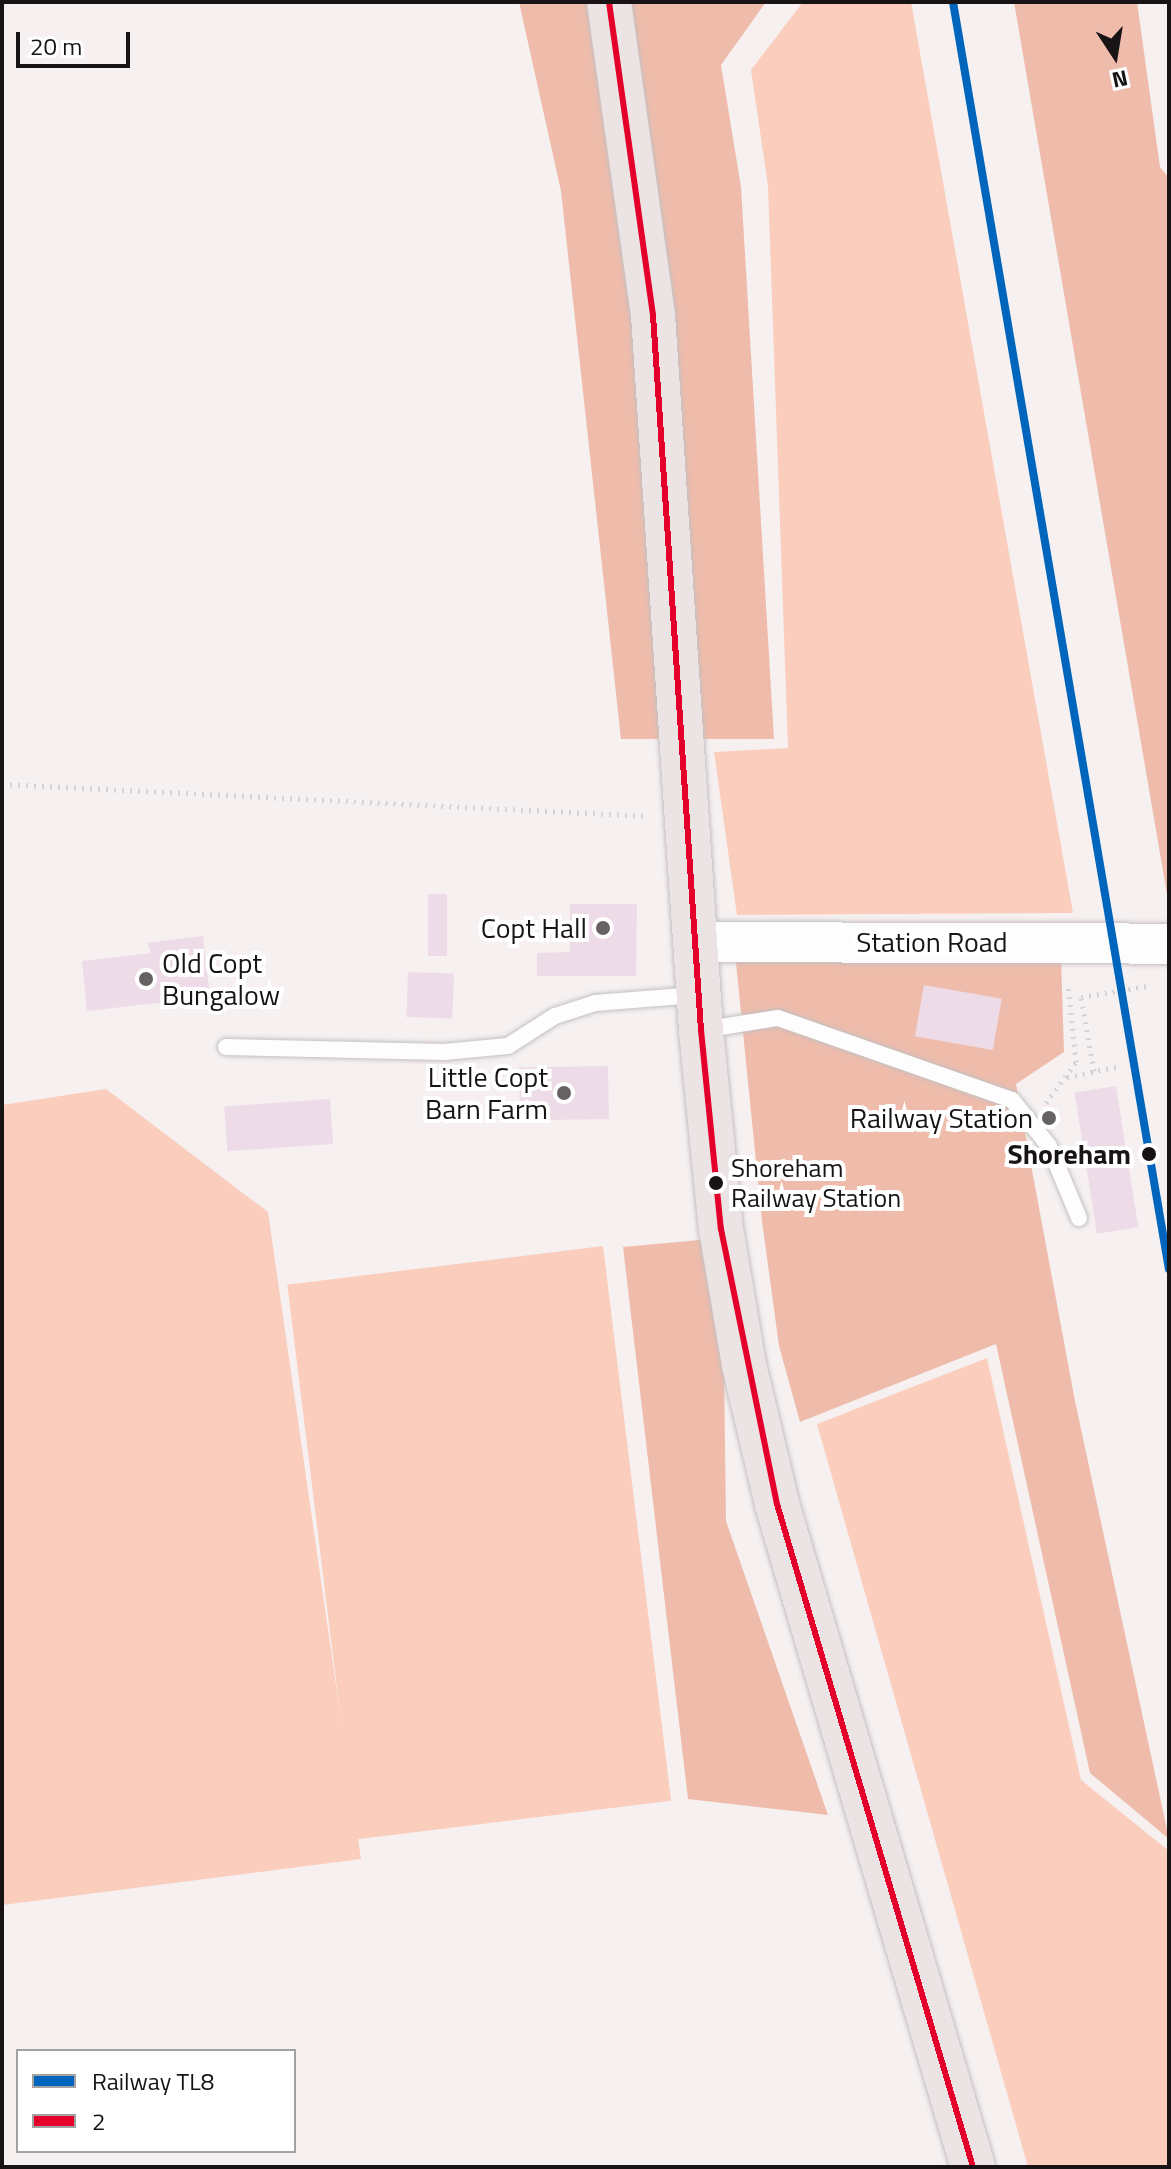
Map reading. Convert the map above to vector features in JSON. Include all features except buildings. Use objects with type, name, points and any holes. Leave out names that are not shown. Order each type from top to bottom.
[{"type":"main road","points":[[609,2],[653,315],[701,1012],[721,1229],[744,1365],[777,1504],[973,2167]]},
{"type":"street","name":"Station Road","points":[[696,942],[1169,944]]},
{"type":"lane","points":[[226,1047],[444,1052],[508,1046],[555,1016],[595,1003],[778,1018],[1012,1100],[1049,1146],[1079,1218]]},
{"type":"path","points":[[2,784],[690,819]]},
{"type":"path","points":[[1030,1123],[1076,1062],[1067,977]]},
{"type":"path","points":[[1094,1068],[1081,997],[1154,985]]},
{"type":"path","points":[[1065,1077],[1094,1068],[1121,1066]]},
{"type":"shaded area","points":[[519,2],[766,2],[721,65],[741,187],[774,739],[621,739],[561,191]]},
{"type":"shaded area","points":[[803,2],[911,2],[1073,913],[737,915],[714,752],[788,748],[768,186],[751,70]]},
{"type":"shaded area","points":[[1014,2],[1137,2],[1160,167],[1169,178],[1169,906]]},
{"type":"shaded area","points":[[735,953],[1061,957],[1064,1052],[1016,1084],[1075,1401],[1169,1839],[1090,1773],[996,1344],[800,1422],[779,1346],[762,1221]]},
{"type":"shaded area","points":[[106,1089],[268,1212],[361,1859],[2,1905],[2,1105]]},
{"type":"shaded area","points":[[710,1239],[724,1367],[726,1521],[828,1815],[688,1799],[623,1247]]},
{"type":"shaded area","points":[[603,1246],[671,1801],[355,1840],[287,1285]]},
{"type":"shaded area","points":[[987,1358],[1081,1780],[1169,1851],[1169,2167],[1028,2167],[817,1424]]},
{"type":"rail line","name":"TL8","points":[[953,2],[1169,1269]]},
{"type":"transit line","name":"2","points":[[609,2],[653,315],[701,1030],[721,1229],[777,1504],[973,2167]]},
{"type":"place","name":"Copt Hall","points":[[603,928]]},
{"type":"place","name":"Old Copt Bungalow","points":[[146,979]]},
{"type":"place","name":"Little Copt Barn Farm","points":[[564,1093]]},
{"type":"place","name":"Railway Station","points":[[1049,1118]]},
{"type":"place","name":"Shoreham","points":[[1149,1154]]},
{"type":"place","name":"Shoreham Railway Station","points":[[716,1183]]}]
